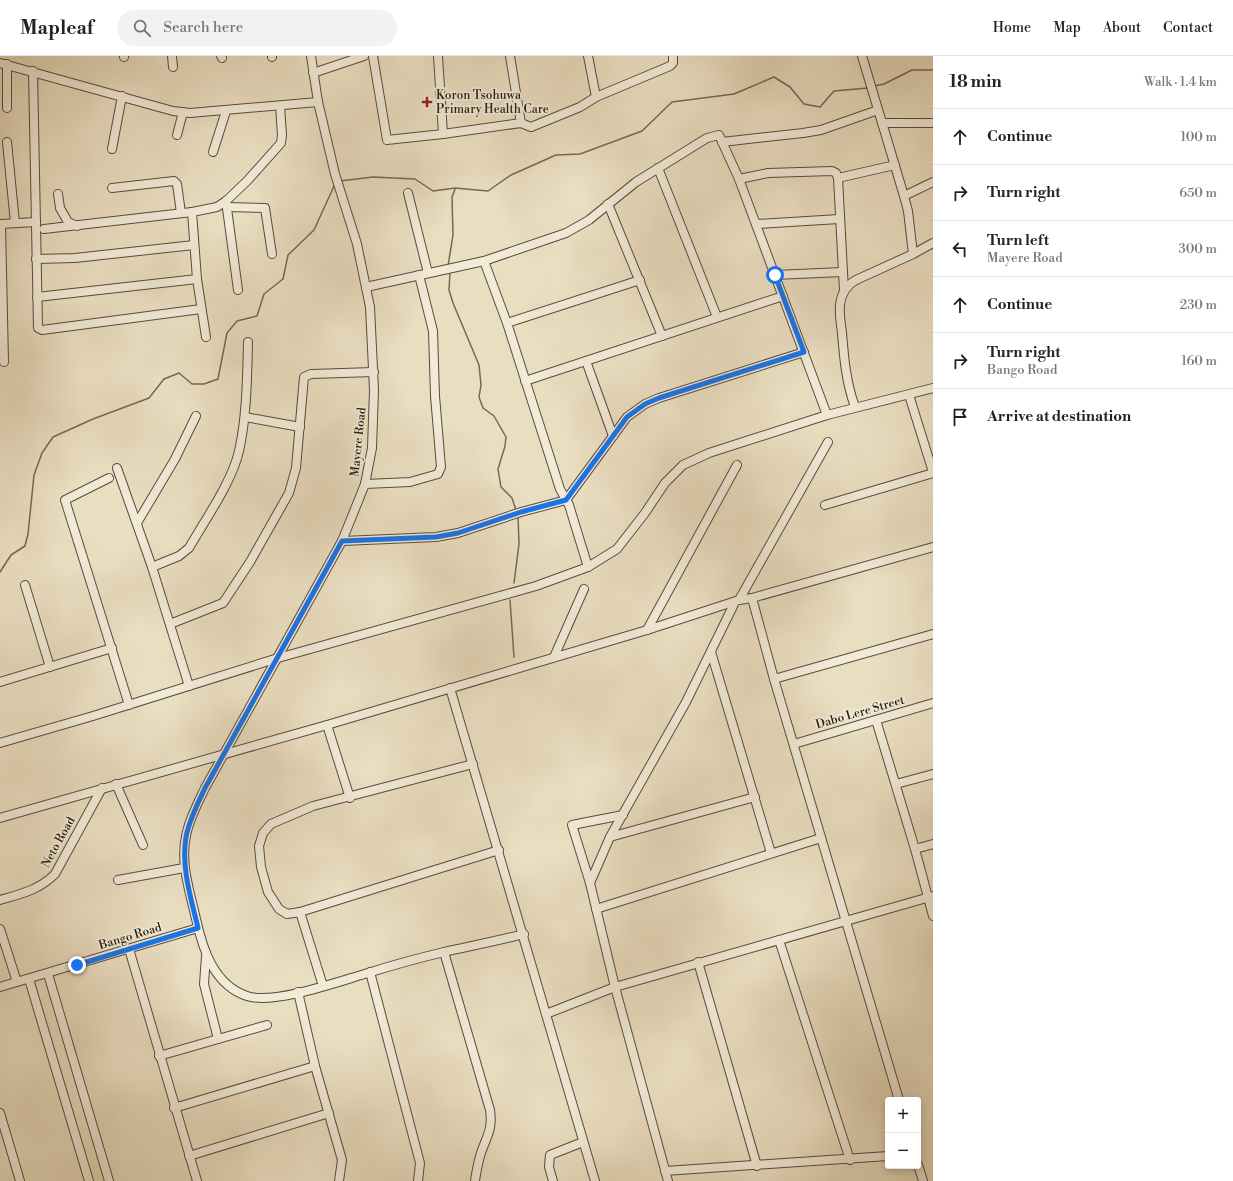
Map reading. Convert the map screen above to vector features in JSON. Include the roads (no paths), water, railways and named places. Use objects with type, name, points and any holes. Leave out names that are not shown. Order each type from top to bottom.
[{"type":"street","points":[[172,56],[173,67]]},
{"type":"street","name":"Mayere Road","points":[[206,956],[184,868],[186,836],[205,788],[342,541],[366,484],[372,448],[374,372],[370,307],[357,244],[335,174],[318,102],[310,56]]},
{"type":"street","points":[[313,74],[364,56]]},
{"type":"street","points":[[373,56],[388,140],[443,134],[521,122]]},
{"type":"street","points":[[438,56],[443,134]]},
{"type":"street","points":[[510,56],[521,122],[525,126],[537,126],[580,107],[596,97],[670,66],[673,62],[673,56]]},
{"type":"street","points":[[588,56],[596,97]]},
{"type":"street","points":[[862,56],[871,82],[908,211],[913,254]]},
{"type":"street","points":[[7,108],[4,64],[183,112],[208,113],[318,102]]},
{"type":"street","points":[[33,71],[38,328],[42,330],[201,309]]},
{"type":"street","points":[[112,149],[122,96]]},
{"type":"street","points":[[238,290],[227,204],[281,142],[280,106]]},
{"type":"street","points":[[722,142],[821,130],[878,110]]},
{"type":"street","points":[[213,152],[226,111]]},
{"type":"street","points":[[177,135],[183,112]]},
{"type":"street","points":[[882,123],[933,124]]},
{"type":"street","points":[[366,287],[484,261],[566,233],[589,220],[636,182],[707,138],[719,135],[739,179],[827,415]]},
{"type":"street","points":[[7,142],[15,223]]},
{"type":"street","points":[[838,178],[895,165]]},
{"type":"street","points":[[658,168],[717,318]]},
{"type":"street","points":[[739,179],[768,174],[832,171],[836,173],[838,178],[844,291]]},
{"type":"street","points":[[112,188],[176,181],[181,213]]},
{"type":"street","points":[[904,196],[933,182]]},
{"type":"street","points":[[408,193],[428,273]]},
{"type":"street","points":[[58,194],[60,208],[68,222],[78,226]]},
{"type":"street","points":[[44,229],[192,212],[227,204],[265,208],[272,254]]},
{"type":"street","points":[[608,204],[662,336]]},
{"type":"street","points":[[192,212],[197,280],[206,337]]},
{"type":"street","points":[[756,224],[839,219]]},
{"type":"street","points":[[4,362],[1,224],[36,222]]},
{"type":"street","points":[[855,407],[848,388],[845,367],[840,304],[844,291],[850,283],[913,254],[933,243]]},
{"type":"street","points":[[36,259],[75,258],[194,246]]},
{"type":"street","points":[[484,261],[507,323],[560,489],[566,500],[588,567]]},
{"type":"street","points":[[775,275],[843,274]]},
{"type":"street","points":[[843,274],[850,283]]},
{"type":"street","points":[[366,484],[410,482],[438,474],[440,467],[435,396],[433,331],[419,275]]},
{"type":"street","points":[[37,297],[197,280]]},
{"type":"street","points":[[507,323],[640,280]]},
{"type":"street","points":[[525,381],[783,296]]},
{"type":"street","points":[[152,567],[179,556],[189,548],[229,477],[239,452],[245,417],[248,342]]},
{"type":"street","points":[[342,541],[436,537],[458,533],[517,513],[566,500],[627,417],[645,404],[659,398],[804,352]]},
{"type":"street","points":[[586,361],[613,436]]},
{"type":"street","points":[[170,624],[223,603],[250,562],[289,493],[296,468],[303,380],[306,375],[374,372]]},
{"type":"street","points":[[0,743],[129,705],[278,658],[536,586],[588,567],[617,549],[645,513],[665,483],[683,465],[709,453],[827,415],[933,388]]},
{"type":"street","points":[[825,505],[933,473],[931,454],[909,395]]},
{"type":"street","points":[[137,523],[174,459],[196,416]]},
{"type":"street","points":[[245,417],[300,427]]},
{"type":"street","points":[[590,883],[610,837],[686,702],[737,601],[828,442]]},
{"type":"street","points":[[647,630],[737,465]]},
{"type":"street","points":[[117,468],[152,567],[189,686]]},
{"type":"street","points":[[109,478],[65,500],[129,705]]},
{"type":"street","points":[[0,818],[327,725],[647,630],[737,601],[933,547]]},
{"type":"street","points":[[25,585],[50,667]]},
{"type":"street","points":[[554,657],[584,589]]},
{"type":"street","points":[[752,598],[774,679],[898,1097]]},
{"type":"street","points":[[774,679],[933,634]]},
{"type":"street","points":[[0,682],[112,648]]},
{"type":"street","points":[[712,652],[771,853]]},
{"type":"street","points":[[450,688],[524,934],[595,1181]]},
{"type":"street","name":"Dabo Lere Street","points":[[794,744],[933,703]]},
{"type":"street","points":[[876,720],[930,897],[933,916]]},
{"type":"street","points":[[327,725],[350,798]]},
{"type":"street","points":[[472,764],[296,812],[271,824],[263,833],[259,846],[268,892],[278,909],[287,914],[300,912],[499,850]]},
{"type":"street","points":[[896,784],[933,774]]},
{"type":"street","points":[[116,784],[143,845]]},
{"type":"street","name":"Neto Road","points":[[0,900],[33,890],[45,884],[55,874],[102,788]]},
{"type":"street","points":[[610,837],[755,797]]},
{"type":"street","points":[[623,815],[572,825],[590,883],[615,987],[668,1181]]},
{"type":"street","points":[[596,910],[821,838]]},
{"type":"street","points":[[915,849],[933,844]]},
{"type":"street","points":[[118,880],[184,868]]},
{"type":"street","points":[[546,1014],[615,987],[698,962],[930,897]]},
{"type":"street","points":[[300,912],[322,986]]},
{"type":"street","name":"Bango Road","points":[[0,987],[48,974],[198,928]]},
{"type":"street","points":[[0,929],[17,982]]},
{"type":"street","points":[[206,956],[217,974],[230,987],[248,997],[271,998],[322,986],[444,952],[524,934]]},
{"type":"street","points":[[779,940],[850,1160]]},
{"type":"street","points":[[129,949],[174,1108],[197,1181]]},
{"type":"street","points":[[444,952],[490,1110],[490,1134],[480,1155],[475,1181]]},
{"type":"street","points":[[206,956],[204,984],[218,1039]]},
{"type":"street","points":[[698,962],[757,1166]]},
{"type":"street","points":[[370,972],[420,1163],[418,1181]]},
{"type":"street","points":[[48,974],[109,1181]]},
{"type":"street","points":[[29,979],[89,1181]]},
{"type":"street","points":[[298,992],[315,1066],[342,1160],[339,1181]]},
{"type":"street","points":[[159,1056],[267,1025]]},
{"type":"street","points":[[174,1108],[315,1066]]},
{"type":"street","points":[[0,1113],[20,1181]]},
{"type":"street","points":[[189,1156],[329,1113]]},
{"type":"street","points":[[553,1181],[549,1167],[550,1155],[583,1142]]},
{"type":"street","points":[[665,1171],[850,1160],[885,1156]]},
{"type":"street","points":[[919,1169],[922,1181]]},
{"type":"waterway","points":[[874,86],[884,84],[912,70],[933,70]]},
{"type":"waterway","points":[[340,181],[373,177],[415,179],[433,191],[455,188],[488,191],[511,175],[556,155],[580,154],[642,131],[672,102],[734,94],[774,77],[790,87],[804,104],[820,107],[834,91],[868,88]]},
{"type":"waterway","points":[[0,572],[11,555],[25,546],[28,534],[34,475],[42,453],[53,437],[93,419],[149,398],[164,379],[179,373],[192,384],[204,384],[218,379],[227,333],[237,321],[257,316],[264,294],[283,279],[288,255],[314,230],[335,184]]},
{"type":"waterway","points":[[448,266],[453,235],[452,197],[455,189]]},
{"type":"waterway","points":[[450,272],[449,290],[453,303],[479,365],[481,385],[479,397],[483,408],[494,416],[506,437],[505,446],[498,469],[501,487],[512,498],[516,510]]},
{"type":"waterway","points":[[514,583],[519,544],[518,516]]},
{"type":"waterway","points":[[510,600],[514,657]]},
{"type":"place","name":"Koron Tsohuwa Primary Health Care","points":[[427,102]]}]
